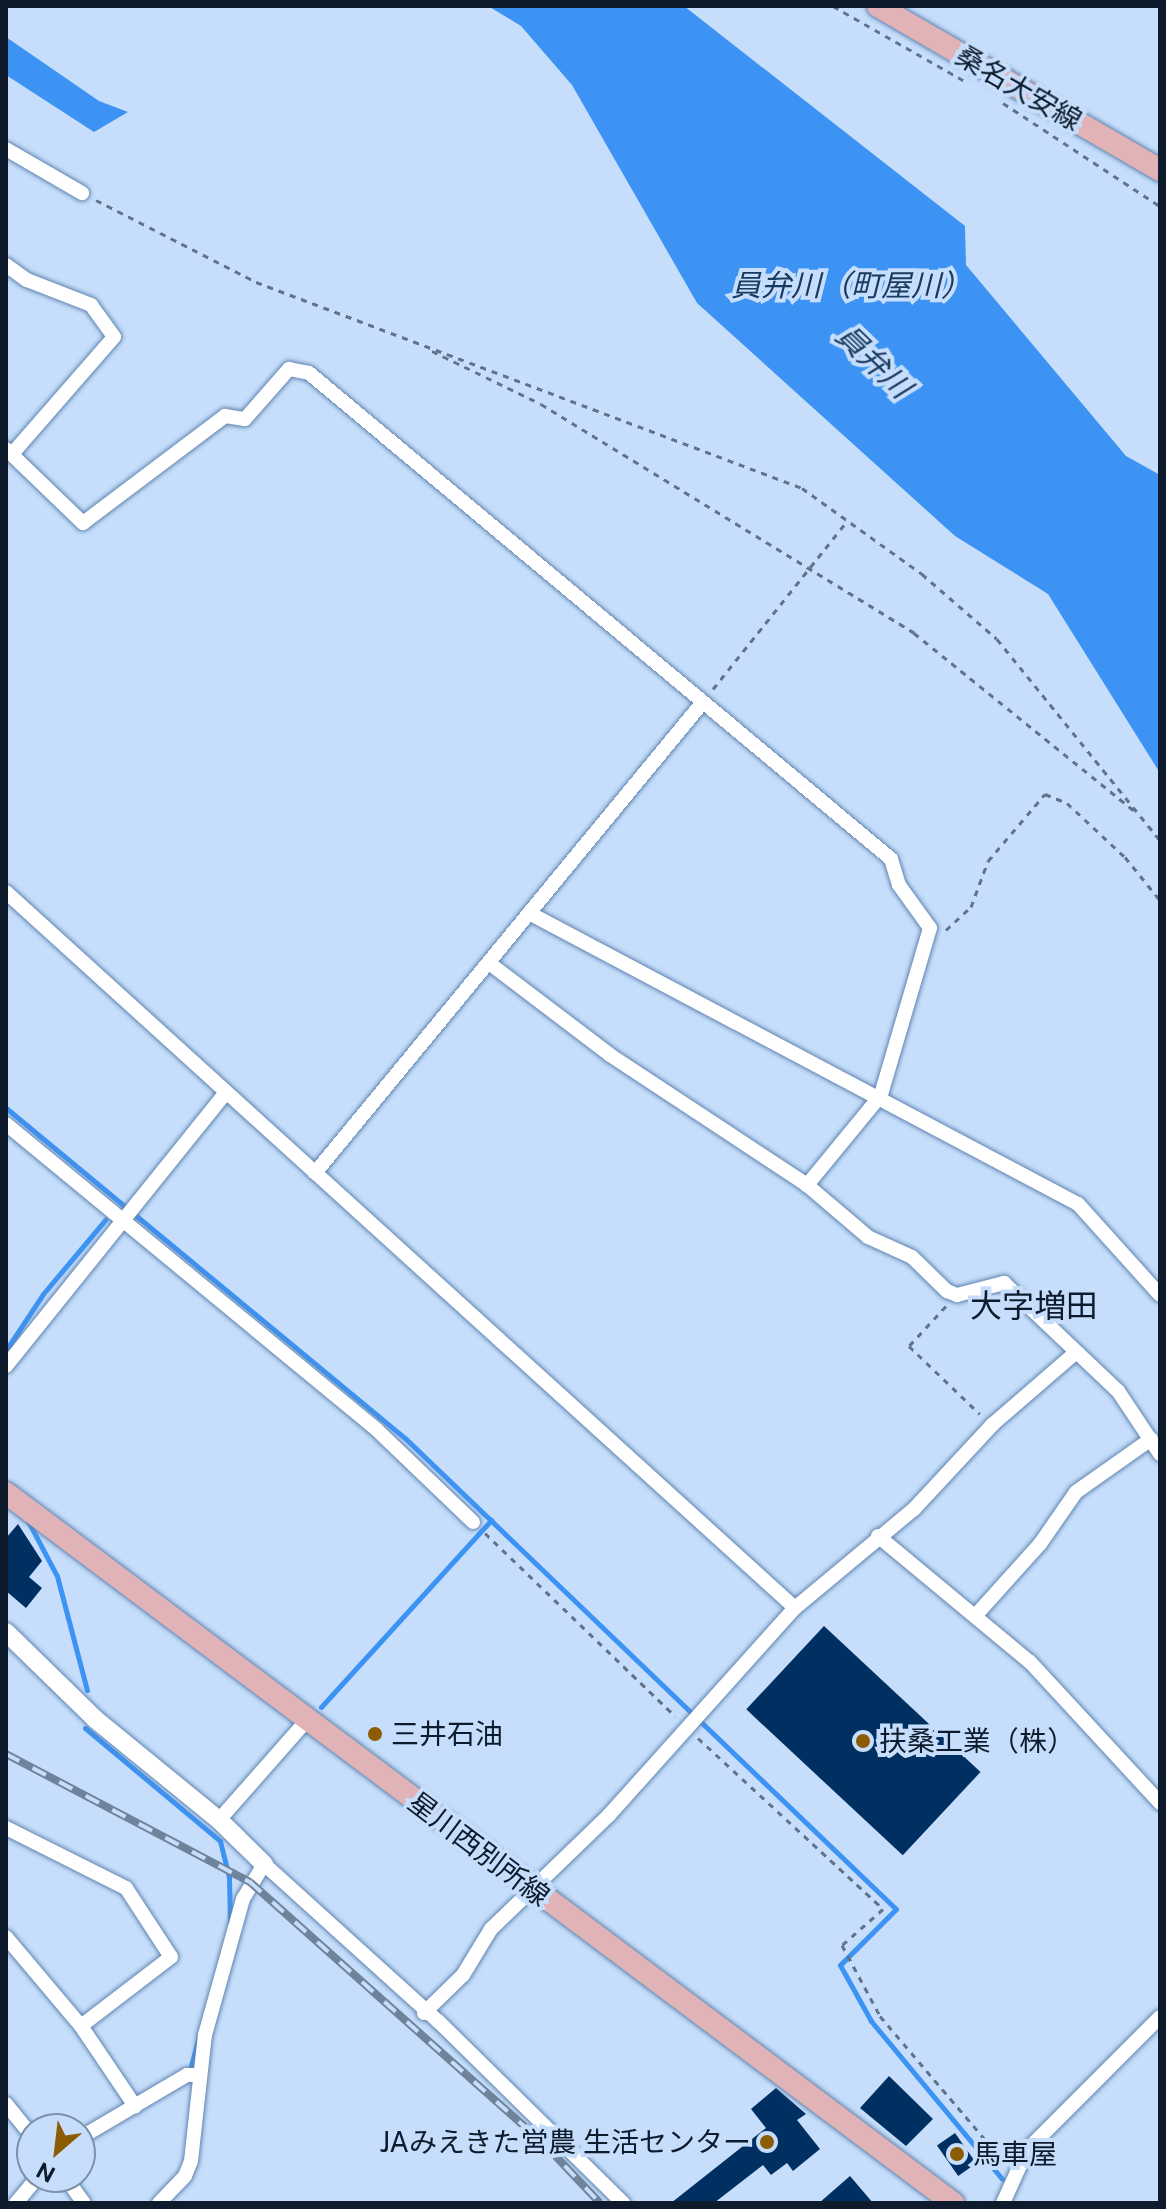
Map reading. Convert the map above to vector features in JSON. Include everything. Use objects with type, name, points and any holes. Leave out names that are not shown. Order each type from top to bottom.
[{"type":"main road","name":"桑名大安線","points":[[878,6],[1160,170]]},
{"type":"main road","name":"星川西別所線","points":[[6,1493],[953,2203]]},
{"type":"street","points":[[6,149],[82,193]]},
{"type":"street","points":[[6,265],[27,280],[91,305],[114,337],[9,452],[83,523],[225,416],[245,419],[289,369],[309,373],[891,859],[899,885],[930,928],[881,1095],[807,1185]]},
{"type":"street","points":[[315,1173],[703,702]]},
{"type":"street","points":[[6,892],[225,1094],[795,1608]]},
{"type":"street","points":[[529,913],[881,1095],[1078,1204],[1160,1295]]},
{"type":"street","points":[[489,963],[610,1055],[807,1185],[868,1237],[912,1257],[957,1295],[1004,1283],[1074,1354],[1118,1391],[1160,1454]]},
{"type":"street","points":[[6,1366],[225,1094]]},
{"type":"street","points":[[6,1124],[377,1430],[473,1522]]},
{"type":"street","points":[[424,2013],[463,1975],[491,1929],[609,1815],[795,1608],[914,1509],[992,1425],[1074,1354]]},
{"type":"street","points":[[976,1615],[1040,1544],[1076,1492],[1151,1439]]},
{"type":"street","points":[[878,1536],[1030,1662],[1160,1803]]},
{"type":"street","points":[[6,1632],[106,1728],[219,1820],[563,2139],[623,2203]]},
{"type":"street","points":[[219,1820],[308,1719]]},
{"type":"street","points":[[6,1828],[126,1888],[171,1957],[81,2026]]},
{"type":"street","points":[[159,2203],[185,2176],[191,2161],[199,2075],[243,1899],[264,1864]]},
{"type":"street","points":[[6,1937],[81,2026],[135,2106]]},
{"type":"street","points":[[1003,2203],[1013,2172],[1027,2150],[1160,2017]]},
{"type":"street","points":[[96,2129],[187,2075],[199,2075]]},
{"type":"path","points":[[833,6],[976,87]]},
{"type":"path","points":[[1000,101],[1160,206]]},
{"type":"path","points":[[82,193],[256,282],[802,488],[922,574],[997,639],[1160,840]]},
{"type":"path","points":[[414,343],[541,404],[813,567],[914,633],[1141,816]]},
{"type":"path","points":[[703,702],[848,520]]},
{"type":"path","points":[[926,942],[971,907],[988,861],[1045,794],[1067,803],[1125,857],[1160,900]]},
{"type":"path","points":[[957,1295],[909,1346],[992,1425]]},
{"type":"path","points":[[490,1538],[693,1721],[883,1909],[842,1945],[880,2016],[1013,2172]]},
{"type":"water","name":"員弁川（町屋川）","points":[[488,6],[684,6],[965,226],[966,265],[1126,456],[1160,475],[1160,773],[1048,594],[955,536],[697,303],[572,85],[521,26]]},
{"type":"water","points":[[6,37],[99,101],[128,112],[94,132],[6,75]]},
{"type":"building","points":[[18,1524],[42,1561],[29,1577],[42,1588],[26,1608],[6,1591],[6,1538]]},
{"type":"building","name":"扶桑工業（株）","points":[[824,1626],[981,1772],[903,1855],[746,1709]]},
{"type":"building","points":[[889,2076],[933,2119],[906,2146],[860,2108]]},
{"type":"building","name":"JAみえきた営農 生活センター","points":[[776,2088],[806,2114],[797,2120],[820,2149],[793,2171],[787,2163],[771,2175],[763,2165],[714,2203],[671,2203],[766,2128],[751,2109]]},
{"type":"building","name":"馬車屋","points":[[955,2133],[976,2163],[958,2176],[937,2146]]},
{"type":"building","points":[[850,2176],[873,2203],[819,2203]]},
{"type":"waterway","points":[[6,1108],[406,1439],[896,1909],[840,1965],[871,2021],[1002,2179]]},
{"type":"waterway","points":[[6,1350],[43,1294],[105,1220]]},
{"type":"waterway","points":[[321,1707],[491,1520]]},
{"type":"waterway","points":[[28,1521],[57,1576],[87,1690]]},
{"type":"waterway","points":[[85,1728],[220,1841],[229,1878],[230,1922]]},
{"type":"waterway","points":[[191,2066],[199,2036]]},
{"type":"railway","points":[[6,1754],[250,1882],[544,2144],[600,2203]]},
{"type":"place","name":"三井石油","points":[[375,1734]]},
{"type":"place","name":"扶桑工業（株）","points":[[863,1741]]},
{"type":"place","name":"JAみえきた営農 生活センター","points":[[767,2142]]},
{"type":"place","name":"馬車屋","points":[[957,2154]]},
{"type":"district","name":"大字増田","points":[[1034,1306]]},
{"type":"water label","name":"員弁川","points":[[874,361]]}]
